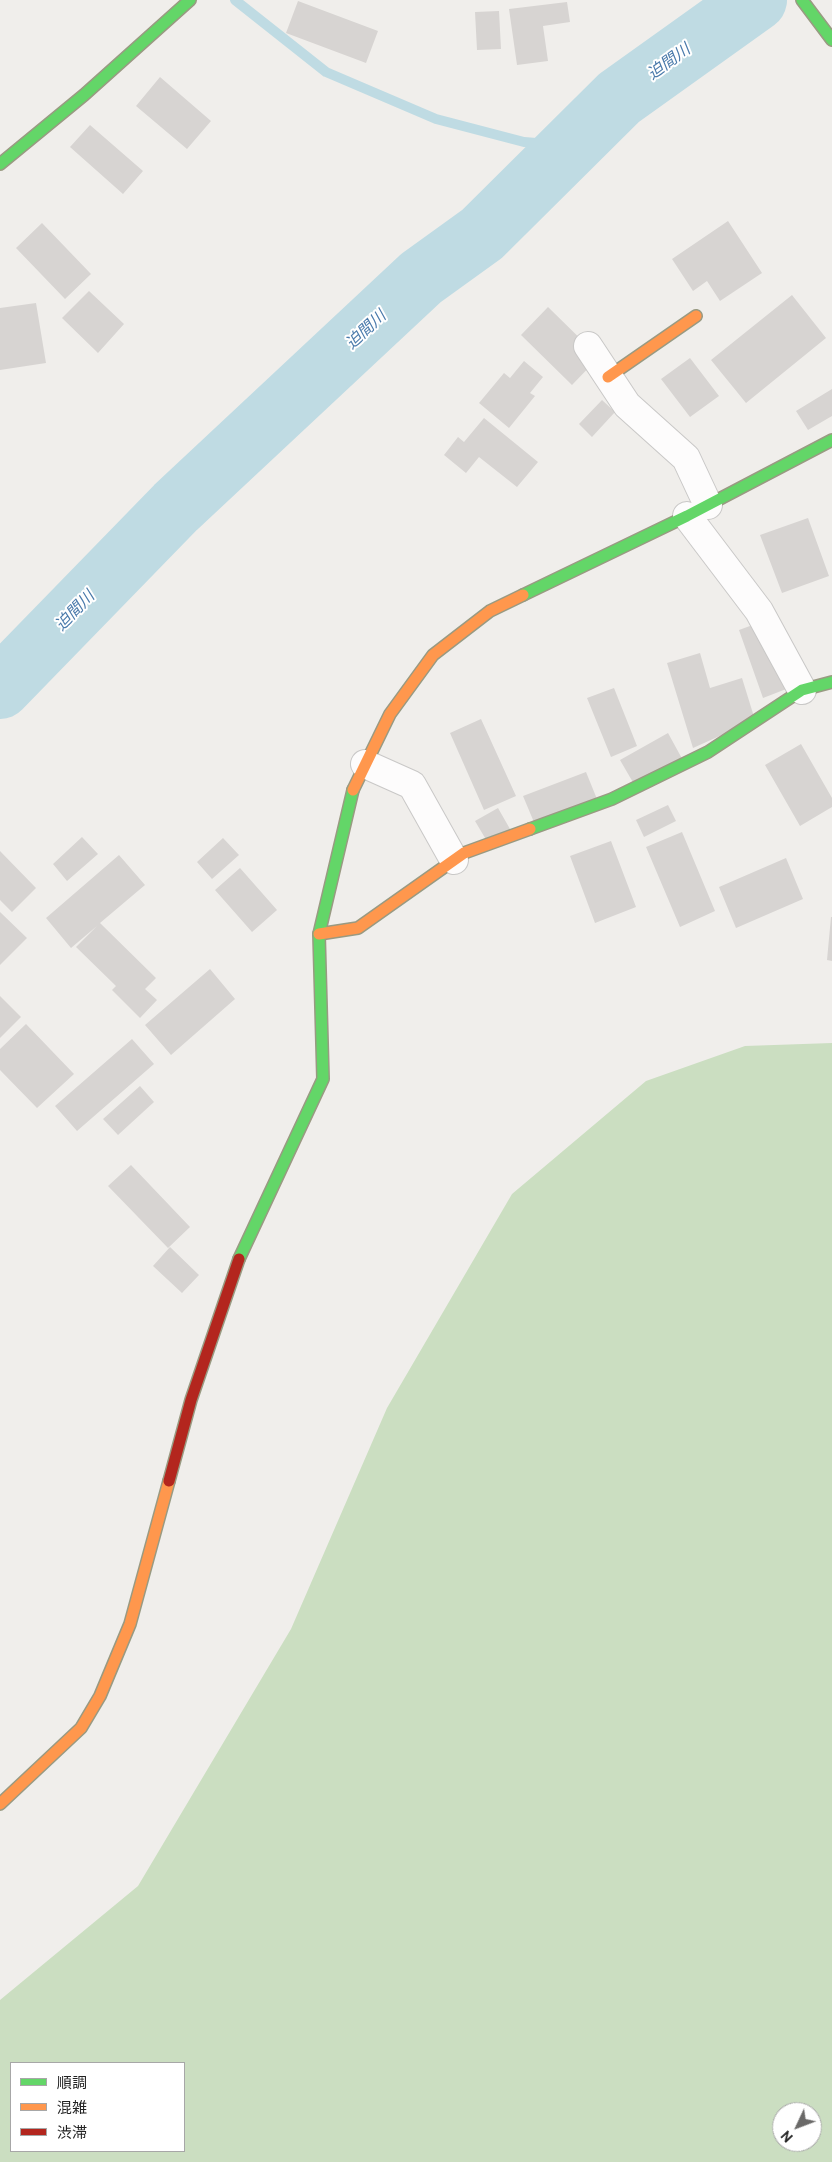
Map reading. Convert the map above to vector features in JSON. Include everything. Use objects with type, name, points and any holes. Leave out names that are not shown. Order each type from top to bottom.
[{"type":"street","points":[[0,164],[84,95],[190,0]]},
{"type":"street","points":[[802,0],[832,40]]},
{"type":"street","points":[[608,377],[696,316]]},
{"type":"street","points":[[588,346],[627,405],[686,458],[698,511],[759,611],[802,690]]},
{"type":"street","points":[[0,1804],[80,1728],[100,1696],[130,1624],[191,1400],[239,1258],[323,1079],[319,934],[354,785],[390,714],[433,655],[490,611],[698,511],[832,440]]},
{"type":"street","points":[[319,934],[358,928],[464,853],[612,799],[708,752],[802,690],[832,682]]},
{"type":"street","points":[[365,764],[412,785],[454,860]]},
{"type":"green space","points":[[832,1043],[832,2162],[0,2162],[0,2000],[138,1886],[291,1629],[387,1408],[512,1194],[646,1081],[745,1046]]},
{"type":"building","points":[[298,1],[378,31],[366,63],[286,33]]},
{"type":"building","points":[[567,2],[570,22],[543,26],[548,61],[517,65],[509,9]]},
{"type":"building","points":[[499,11],[501,49],[477,50],[475,12]]},
{"type":"building","points":[[160,77],[211,121],[187,149],[136,106]]},
{"type":"building","points":[[90,125],[143,171],[123,194],[70,147]]},
{"type":"building","points":[[728,221],[762,273],[720,301],[707,281],[693,291],[672,259]]},
{"type":"building","points":[[42,223],[91,274],[65,299],[16,248]]},
{"type":"building","points":[[89,291],[124,324],[98,353],[62,318]]},
{"type":"building","points":[[792,295],[826,338],[746,403],[711,360]]},
{"type":"building","points":[[36,303],[46,363],[0,370],[0,308]]},
{"type":"building","points":[[548,307],[599,357],[572,385],[521,335]]},
{"type":"building","points":[[690,358],[719,396],[690,417],[661,379]]},
{"type":"building","points":[[524,361],[543,377],[530,393],[535,396],[509,428],[479,403],[504,373],[510,378]]},
{"type":"building","points":[[832,389],[832,416],[808,430],[796,411]]},
{"type":"building","points":[[602,400],[615,412],[592,437],[579,424]]},
{"type":"building","points":[[484,418],[538,462],[517,487],[479,457],[466,473],[444,455],[458,437],[464,442]]},
{"type":"building","points":[[808,518],[829,576],[782,593],[760,535]]},
{"type":"building","points":[[769,619],[794,686],[763,698],[739,630]]},
{"type":"building","points":[[700,653],[710,688],[742,678],[755,720],[693,748],[667,663]]},
{"type":"building","points":[[614,688],[637,746],[611,757],[587,698]]},
{"type":"building","points":[[481,719],[516,796],[484,810],[450,733]]},
{"type":"building","points":[[668,733],[685,764],[638,791],[620,760]]},
{"type":"building","points":[[801,744],[832,798],[832,807],[800,826],[765,765]]},
{"type":"building","points":[[586,772],[599,804],[536,827],[523,796]]},
{"type":"building","points":[[668,805],[676,821],[644,837],[636,820]]},
{"type":"building","points":[[498,808],[514,836],[491,848],[475,821]]},
{"type":"building","points":[[682,832],[715,911],[680,927],[646,847]]},
{"type":"building","points":[[82,837],[98,854],[67,881],[53,864]]},
{"type":"building","points":[[223,838],[239,855],[212,879],[197,862]]},
{"type":"building","points":[[611,841],[636,907],[595,923],[570,856]]},
{"type":"building","points":[[0,851],[36,888],[12,912],[0,900]]},
{"type":"building","points":[[119,855],[145,885],[100,923],[156,978],[145,989],[157,1000],[140,1018],[112,990],[116,986],[76,947],[97,926],[71,948],[46,918]]},
{"type":"building","points":[[786,858],[803,899],[736,928],[719,887]]},
{"type":"building","points":[[240,868],[277,910],[252,932],[215,890]]},
{"type":"building","points":[[0,912],[27,938],[0,965]]},
{"type":"building","points":[[832,917],[832,961],[827,960]]},
{"type":"building","points":[[210,969],[235,999],[171,1055],[145,1025]]},
{"type":"building","points":[[0,996],[21,1017],[0,1038]]},
{"type":"building","points":[[26,1024],[74,1074],[37,1108],[0,1070],[0,1049]]},
{"type":"building","points":[[132,1039],[154,1064],[77,1131],[55,1106]]},
{"type":"building","points":[[140,1086],[154,1102],[118,1135],[103,1119]]},
{"type":"building","points":[[131,1165],[190,1227],[168,1248],[108,1186]]},
{"type":"building","points":[[170,1247],[199,1275],[182,1293],[153,1266]]},
{"type":"waterway","points":[[235,0],[326,72],[436,119],[524,142],[572,146]]},
{"type":"waterway","name":"迫間川","points":[[0,688],[176,507],[421,278],[482,234],[619,98],[756,0]]},
{"type":"traffic: fast","points":[[0,164],[84,95],[190,0]]},
{"type":"traffic: fast","points":[[802,0],[832,40]]},
{"type":"traffic: fast","points":[[523,595],[687,516],[832,440]]},
{"type":"traffic: fast","points":[[530,829],[612,799],[708,752],[802,690],[832,682]]},
{"type":"traffic: fast","points":[[239,1259],[323,1079],[319,934],[353,790]]},
{"type":"traffic: slow","points":[[608,377],[696,316]]},
{"type":"traffic: slow","points":[[353,790],[390,714],[433,655],[490,611],[523,595]]},
{"type":"traffic: slow","points":[[319,934],[358,928],[464,853],[530,829]]},
{"type":"traffic: slow","points":[[0,1804],[81,1728],[100,1696],[130,1624],[169,1481]]},
{"type":"traffic: jam","points":[[169,1481],[191,1400],[239,1259]]}]
